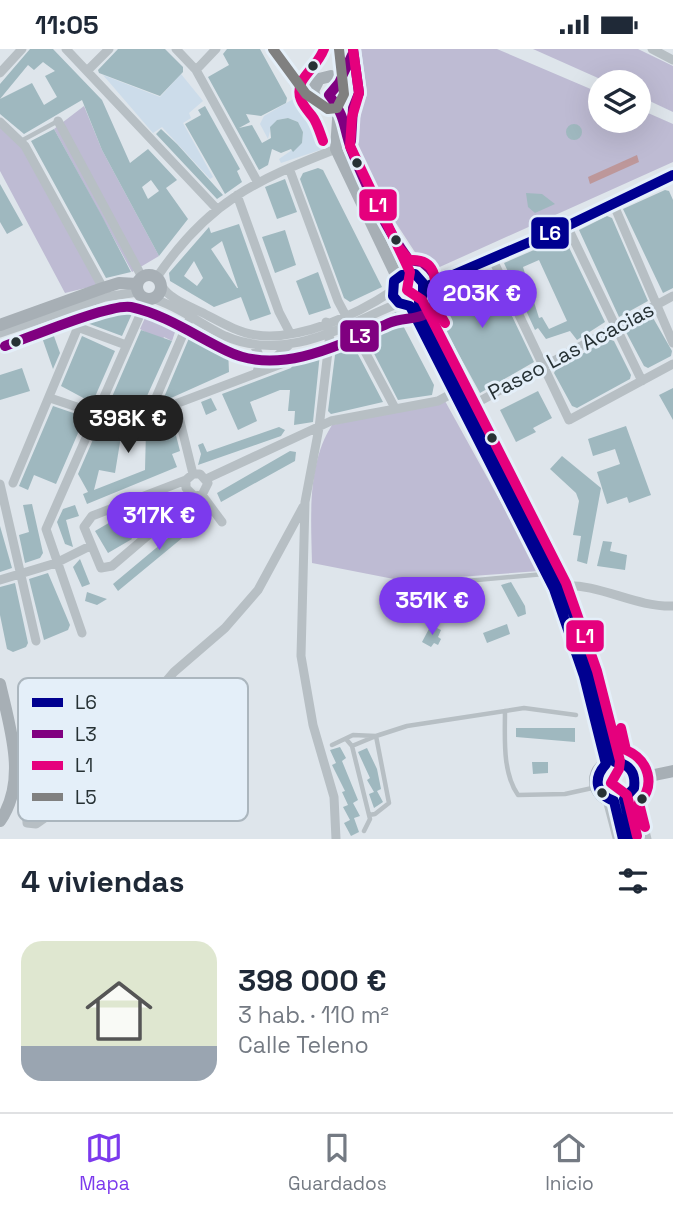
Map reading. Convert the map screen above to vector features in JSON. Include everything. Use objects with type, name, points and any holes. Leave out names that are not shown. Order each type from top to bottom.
[{"type":"main road","points":[[339,49],[313,91],[372,226],[385,252],[403,275],[405,301],[546,574],[558,587]]},
{"type":"main road","points":[[336,143],[339,105],[345,92],[341,82],[339,49]]},
{"type":"main road","points":[[322,79],[341,82]]},
{"type":"main road","points":[[320,104],[339,105]]},
{"type":"main road","points":[[405,301],[425,287],[672,178]]},
{"type":"main road","points":[[0,325],[103,286],[119,283],[143,290],[160,293],[159,281],[149,274],[143,290]]},
{"type":"main road","points":[[403,275],[419,277],[425,287]]},
{"type":"main road","points":[[405,301],[469,407],[581,633],[610,763]]},
{"type":"main road","points":[[0,684],[15,761],[13,792],[0,821]]},
{"type":"main road","points":[[610,796],[634,788],[635,779],[628,766],[610,763],[598,772],[610,796],[633,839]]},
{"type":"main road","points":[[635,779],[673,771]]},
{"type":"main road","points":[[610,796],[624,839]]},
{"type":"street","points":[[0,73],[22,49]]},
{"type":"street","points":[[66,49],[216,208]]},
{"type":"street","points":[[87,71],[109,49]]},
{"type":"street","points":[[176,49],[196,70],[257,181]]},
{"type":"street","points":[[196,70],[216,49]]},
{"type":"street","points":[[273,49],[293,82],[320,104]]},
{"type":"street","points":[[652,49],[673,60]]},
{"type":"street","points":[[293,82],[322,79]]},
{"type":"street","points":[[59,120],[143,290],[190,318],[225,336],[254,345],[289,345],[330,334],[405,301]]},
{"type":"street","points":[[0,123],[22,141],[103,286]]},
{"type":"street","points":[[336,143],[289,168],[257,181],[216,208],[194,227],[159,281],[165,291],[185,303],[240,331],[257,335],[290,333],[346,315],[405,301]]},
{"type":"street","points":[[289,168],[338,301],[396,408]]},
{"type":"street","points":[[237,195],[279,312],[290,333]]},
{"type":"street","points":[[613,203],[673,343]]},
{"type":"street","points":[[566,226],[642,381]]},
{"type":"street","points":[[492,258],[569,420],[673,364]]},
{"type":"street","points":[[0,334],[88,303],[143,290]]},
{"type":"street","points":[[82,633],[46,529],[94,413],[126,345],[143,290]]},
{"type":"street","name":"Paseo Las Acacias","points":[[469,407],[673,296]]},
{"type":"street","points":[[13,483],[88,303]]},
{"type":"street","points":[[149,414],[190,318]]},
{"type":"street","points":[[326,323],[330,334],[319,428],[306,502],[302,675],[325,772],[334,797],[337,839]]},
{"type":"street","points":[[79,328],[126,345]]},
{"type":"street","points":[[254,345],[261,359],[257,373]]},
{"type":"street","points":[[257,373],[289,345]]},
{"type":"street","points":[[50,398],[94,413],[149,414],[289,361]]},
{"type":"street","points":[[206,479],[208,487],[112,566],[101,568],[84,527],[92,516],[190,477],[206,479],[331,422],[448,398],[453,393]]},
{"type":"street","points":[[176,405],[190,477],[186,488],[198,495],[222,522]]},
{"type":"street","points":[[1,484],[36,641]]},
{"type":"street","points":[[169,678],[225,628],[258,590],[306,502]]},
{"type":"street","points":[[0,580],[56,563],[90,546]]},
{"type":"street","points":[[558,587],[580,584],[633,603],[673,606]]},
{"type":"street","points":[[15,761],[18,767]]},
{"type":"lane","points":[[22,141],[59,120]]},
{"type":"lane","points":[[372,226],[386,230],[403,275]]},
{"type":"lane","points":[[433,584],[546,574]]},
{"type":"lane","points":[[352,746],[407,726],[524,708],[576,715]]},
{"type":"lane","points":[[505,711],[507,761],[512,786],[518,795],[610,796],[615,839]]},
{"type":"lane","points":[[332,745],[354,735],[376,736]]},
{"type":"lane","points":[[369,815],[375,814],[389,803],[388,786],[376,736]]},
{"type":"lane","points":[[346,739],[352,746],[369,815],[368,828],[364,831]]},
{"type":"shaded area","points":[[350,49],[497,49],[588,88],[588,133],[651,133],[651,114],[673,124],[673,162],[433,270],[424,266],[394,220],[379,216],[346,150],[356,90],[349,72]]},
{"type":"shaded area","points":[[533,49],[638,49],[673,66],[673,112],[651,102],[651,70],[588,70],[588,74]]},
{"type":"shaded area","points":[[181,74],[203,101],[189,113],[191,118],[183,123],[213,177],[210,179],[162,127],[153,133],[103,75],[160,97]]},
{"type":"shaded area","points":[[295,98],[305,102],[319,117],[329,135],[329,147],[281,163],[279,159],[302,143],[303,132],[298,122],[288,118],[277,120],[271,127],[268,139],[260,124],[264,116]]},
{"type":"shaded area","points":[[84,106],[102,150],[159,256],[132,272],[54,129]]},
{"type":"shaded area","points":[[0,122],[21,141],[102,284],[65,293],[0,171]]},
{"type":"shaded area","points":[[637,155],[639,162],[590,184],[588,177]]},
{"type":"shaded area","points":[[408,278],[416,281],[419,289],[416,297],[408,300],[400,297],[397,289],[400,281]]},
{"type":"shaded area","points":[[149,309],[178,323],[172,341],[164,337],[162,341],[140,329]]},
{"type":"shaded area","points":[[445,401],[539,571],[404,581],[312,563],[311,509],[314,474],[324,440],[332,425]]},
{"type":"building","points":[[30,49],[53,49],[102,100],[130,163],[148,149],[177,180],[166,188],[188,219],[159,256],[102,150],[82,100],[24,134],[0,114],[0,99],[0,84]],"holes":[[[43,62],[55,71],[45,76],[57,97],[44,105],[32,83],[0,99],[28,65],[34,70]],[[151,180],[159,191],[148,199],[142,187]]]},
{"type":"building","points":[[118,49],[165,49],[183,67],[183,72],[160,96],[99,73],[98,70]]},
{"type":"building","points":[[227,49],[260,49],[287,98],[286,103],[261,116],[246,114],[250,122],[239,128],[252,125],[262,143],[271,138],[270,127],[277,120],[288,118],[298,122],[303,132],[302,143],[293,152],[291,149],[281,153],[272,149],[268,165],[259,170],[208,77],[229,65],[223,54]]},
{"type":"building","points":[[205,106],[240,169],[237,171],[242,182],[225,194],[185,124],[201,115],[198,110]]},
{"type":"building","points":[[574,124],[580,126],[580,138],[574,140],[568,138],[566,132],[568,126]]},
{"type":"building","points":[[54,129],[131,272],[106,278],[31,141]]},
{"type":"building","points":[[161,129],[223,195],[217,199],[156,134]]},
{"type":"building","points":[[318,168],[323,170],[382,287],[350,302],[344,298],[300,179],[303,173]]},
{"type":"building","points":[[285,179],[297,212],[277,219],[265,187]]},
{"type":"building","points":[[0,184],[23,225],[7,234],[0,222]]},
{"type":"building","points":[[665,190],[669,191],[673,200],[673,288],[663,293],[623,209]]},
{"type":"building","points":[[526,193],[542,194],[555,204],[535,213],[528,207]]},
{"type":"building","points":[[607,216],[612,218],[648,301],[619,317],[579,230]]},
{"type":"building","points":[[239,224],[271,314],[250,321],[241,297],[214,307],[170,281],[169,273],[209,227],[211,233]],"holes":[[[222,241],[238,288],[211,249]],[[194,261],[203,278],[197,286],[184,276]]]},
{"type":"building","points":[[285,230],[296,265],[275,273],[262,237]]},
{"type":"building","points":[[564,237],[605,322],[577,340],[570,331],[546,339],[538,328],[535,330],[504,263]],"holes":[[[539,260],[567,321],[549,329],[542,317],[539,318],[523,267]]]},
{"type":"building","points":[[490,270],[534,362],[480,393],[430,302],[431,296]]},
{"type":"building","points":[[318,272],[331,308],[309,315],[296,281]]},
{"type":"building","points":[[130,300],[135,307],[122,336],[87,323],[93,308]]},
{"type":"building","points":[[396,312],[434,385],[432,395],[398,400],[364,334],[366,326]]},
{"type":"building","points":[[652,316],[672,351],[671,356],[648,368],[644,366],[626,332]]},
{"type":"building","points":[[50,325],[60,353],[53,369],[39,329]]},
{"type":"building","points":[[141,330],[172,341],[142,407],[108,406]]},
{"type":"building","points":[[192,331],[228,349],[229,372],[162,402]]},
{"type":"building","points":[[346,335],[383,402],[331,414],[328,411],[337,339]]},
{"type":"building","points":[[82,336],[115,351],[94,399],[89,401],[61,386]]},
{"type":"building","points":[[608,339],[614,341],[631,375],[630,379],[577,408],[572,406],[554,373],[556,369]]},
{"type":"building","points":[[317,350],[320,353],[313,422],[294,425],[295,411],[288,411],[290,390],[280,390],[250,402],[257,421],[238,430],[222,394],[291,368],[296,360]]},
{"type":"building","points":[[22,368],[30,391],[0,400],[0,375]]},
{"type":"building","points":[[673,388],[673,420],[659,395]]},
{"type":"building","points":[[538,391],[552,418],[533,428],[536,432],[516,442],[500,410]]},
{"type":"building","points":[[211,398],[217,410],[206,415],[201,402]]},
{"type":"building","points":[[53,406],[85,417],[56,484],[34,475],[28,490],[19,486]]},
{"type":"building","points":[[171,416],[180,451],[172,454],[177,467],[87,504],[83,494],[88,492],[78,474],[101,421],[123,424],[115,473],[99,470],[94,490],[145,470],[146,430],[134,430],[136,422]]},
{"type":"building","points":[[626,426],[651,495],[629,503],[627,497],[607,504],[597,472],[620,464],[615,449],[593,456],[588,439]]},
{"type":"building","points":[[279,427],[285,430],[281,436],[198,465],[201,454],[198,445],[203,443],[207,452]]},
{"type":"building","points":[[290,451],[296,452],[295,461],[221,502],[217,493]]},
{"type":"building","points":[[562,456],[601,488],[587,564],[577,561],[581,536],[573,535],[579,501],[576,493],[550,469]]},
{"type":"building","points":[[163,498],[169,508],[145,527],[137,513]]},
{"type":"building","points":[[32,504],[43,553],[40,558],[25,563],[19,535],[29,532],[23,505]]},
{"type":"building","points":[[75,505],[79,516],[66,520],[73,547],[65,544],[57,522],[63,509]]},
{"type":"building","points":[[198,513],[204,520],[118,591],[113,584]]},
{"type":"building","points":[[119,517],[132,539],[108,553],[95,531]]},
{"type":"building","points":[[0,526],[12,568],[0,572]]},
{"type":"building","points":[[603,541],[612,542],[610,551],[627,555],[625,570],[597,566]]},
{"type":"building","points":[[80,559],[90,584],[82,587],[73,567]]},
{"type":"building","points":[[48,573],[70,625],[68,630],[44,640],[29,579]]},
{"type":"building","points":[[511,582],[525,606],[526,614],[518,617],[501,585]]},
{"type":"building","points":[[15,583],[28,643],[26,647],[13,652],[7,649],[0,615],[0,587]]},
{"type":"building","points":[[87,592],[107,599],[97,605],[85,601]]},
{"type":"building","points":[[507,624],[510,634],[487,643],[483,633]]},
{"type":"building","points":[[431,625],[441,630],[438,637],[441,639],[438,645],[434,643],[431,647],[422,642]]},
{"type":"building","points":[[516,728],[575,728],[575,742],[516,737]]},
{"type":"building","points":[[340,747],[346,758],[342,761],[358,800],[353,803],[360,816],[354,818],[359,832],[351,836],[344,823],[350,820],[343,807],[348,805],[342,792],[345,791],[332,765],[336,763],[330,750]]},
{"type":"building","points":[[367,748],[377,769],[381,789],[377,791],[383,802],[374,808],[369,794],[374,792],[367,780],[370,778],[358,752]]},
{"type":"building","points":[[532,762],[548,762],[548,773],[533,774]]},
{"type":"transit line","name":"L5","points":[[273,49],[306,94],[328,109],[337,108],[344,94],[339,49]]},
{"type":"transit line","name":"L1","points":[[323,141],[299,91],[302,81],[324,49]]},
{"type":"transit line","name":"L3","points":[[351,141],[353,108],[359,93],[353,49]]},
{"type":"transit line","name":"L1","points":[[353,49],[359,93],[352,117],[350,146],[410,272],[407,290],[422,300],[566,583],[597,671],[620,761],[619,769],[611,783],[627,795],[637,836]]},
{"type":"transit line","name":"L3","points":[[5,346],[88,315],[131,307],[168,320],[227,351],[268,361],[310,355],[389,323],[428,312],[437,299],[436,278],[422,262],[409,260],[392,234],[363,177],[341,116],[329,95],[339,83],[352,55]]},
{"type":"transit line","name":"L6","points":[[425,287],[567,226],[673,175]]},
{"type":"transit line","name":"L1","points":[[398,247],[409,260],[418,260],[430,267],[435,279],[435,304],[445,323]]},
{"type":"transit line","name":"L6","points":[[623,839],[614,801],[603,794],[598,785],[599,775],[606,764],[584,676],[554,589],[410,306],[399,303],[393,296],[394,281],[402,275],[415,274],[423,283],[423,294],[419,302],[562,586],[581,633],[615,762],[625,765],[633,774],[634,788],[624,799],[633,839]]},
{"type":"transit line","name":"L1","points":[[621,728],[626,750],[640,760],[648,773],[647,789],[639,803],[645,827]]}]
